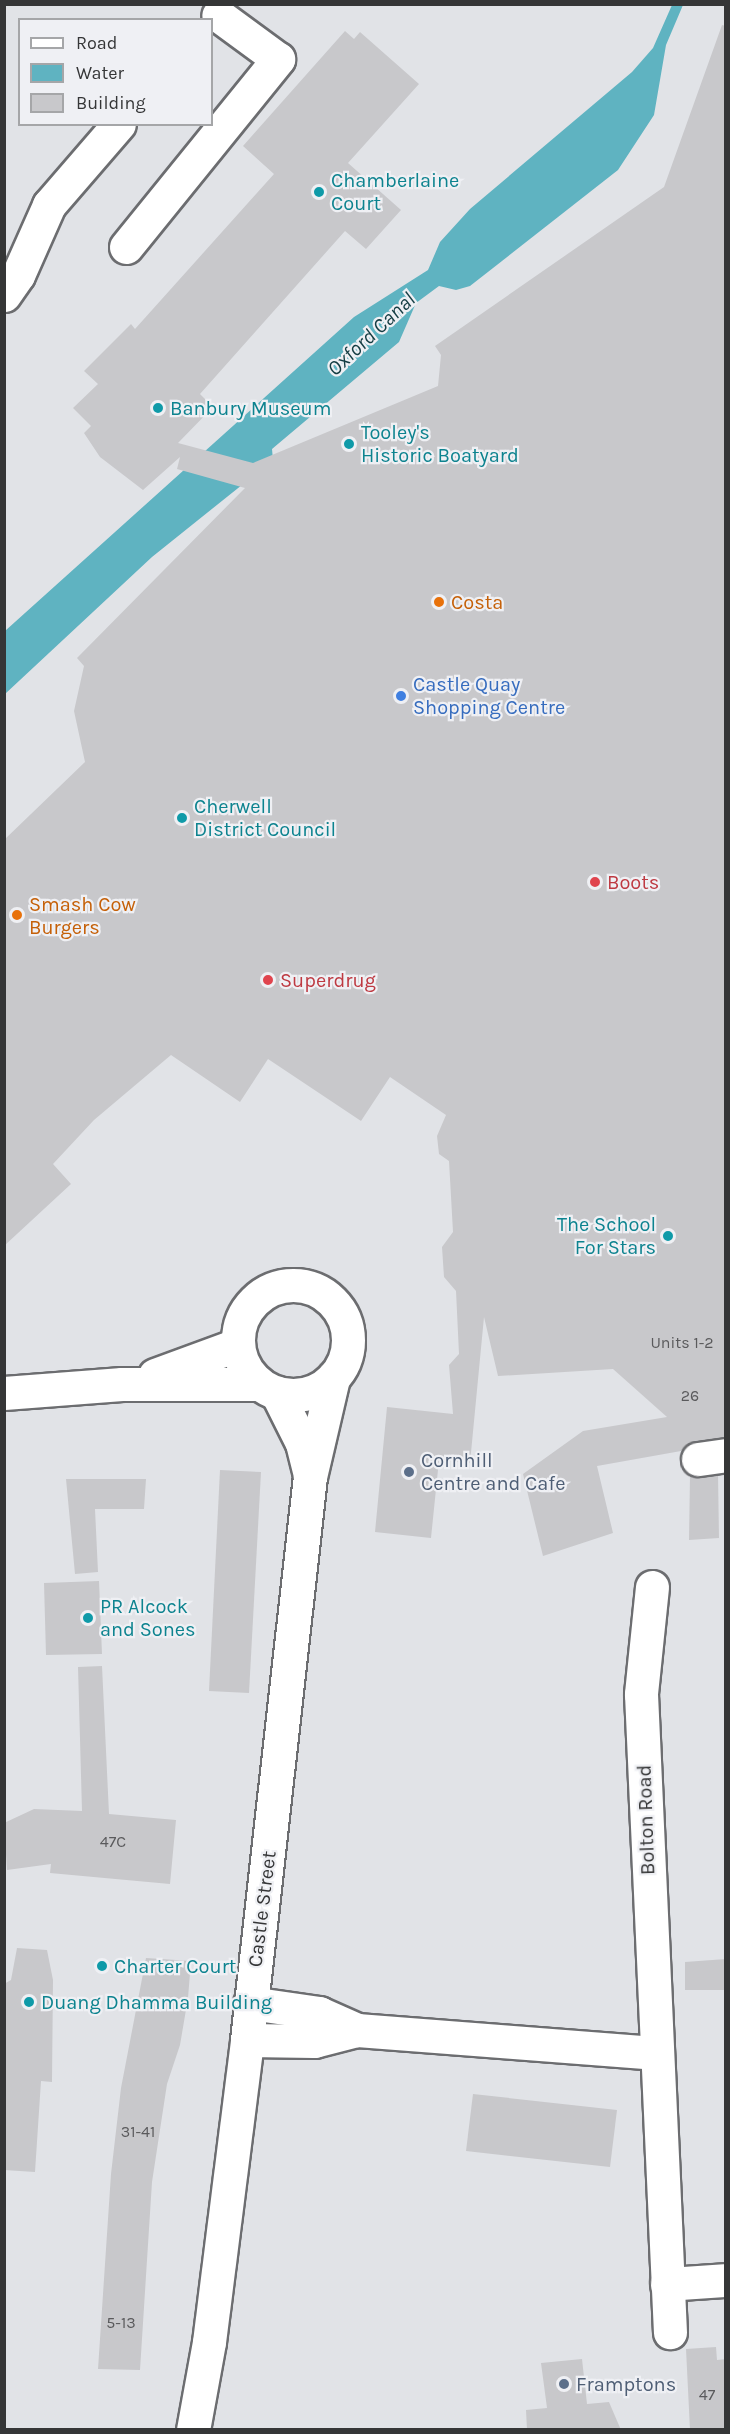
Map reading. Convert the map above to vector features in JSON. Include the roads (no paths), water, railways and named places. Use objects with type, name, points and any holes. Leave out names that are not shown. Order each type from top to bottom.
[{"type":"street","points":[[126,248],[278,59],[219,14]]},
{"type":"street","points":[[4,295],[18,275],[48,205],[117,126]]},
{"type":"street","points":[[4,1393],[122,1384],[268,1388],[312,1392],[333,1378],[345,1358],[347,1325],[329,1297],[310,1287],[289,1284],[264,1292],[248,1306],[239,1326],[237,1345],[247,1371],[268,1388]]},
{"type":"street","points":[[122,1384],[237,1345]]},
{"type":"street","name":"Castle Street","points":[[193,2430],[209,2342],[247,2040],[310,1477],[333,1378]]},
{"type":"street","name":"Castle Street","points":[[268,1388],[302,1443],[310,1477]]},
{"type":"street","name":"Bolton Road","points":[[652,1587],[641,1694],[654,2053],[670,2332]]},
{"type":"street","points":[[250,2003],[319,2013],[357,2030]]},
{"type":"street","points":[[247,2040],[314,2041],[357,2030],[654,2053]]},
{"type":"street","points":[[667,2284],[726,2280]]},
{"type":"street","name":"Castle Street","points":[[209,2342],[215,2430]]},
{"type":"water","name":"Oxford Canal","points":[[672,5],[683,5],[666,45],[654,115],[618,170],[470,286],[456,290],[439,286],[416,303],[399,342],[272,449],[273,460],[152,557],[5,694],[5,631],[354,317],[428,270],[440,242],[470,209],[632,72],[653,48]]},
{"type":"place","name":"Chamberlaine Court","points":[[319,192]]},
{"type":"place","name":"Banbury Museum","points":[[158,408]]},
{"type":"place","name":"Tooley's Historic Boatyard","points":[[349,444]]},
{"type":"place","name":"Costa","points":[[439,602]]},
{"type":"place","name":"Castle Quay Shopping Centre","points":[[401,696]]},
{"type":"place","name":"Cherwell District Council","points":[[182,818]]},
{"type":"place","name":"Boots","points":[[595,882]]},
{"type":"place","name":"Smash Cow Burgers","points":[[17,915]]},
{"type":"place","name":"Superdrug","points":[[268,980]]},
{"type":"place","name":"The School For Stars","points":[[668,1236]]},
{"type":"place","name":"Cornhill Centre and Cafe","points":[[409,1472]]},
{"type":"place","name":"PR Alcock and Sones","points":[[88,1618]]},
{"type":"place","name":"Charter Court","points":[[102,1966]]},
{"type":"place","name":"Duang Dhamma Building","points":[[29,2002]]},
{"type":"place","name":"Framptons","points":[[564,2384]]}]
